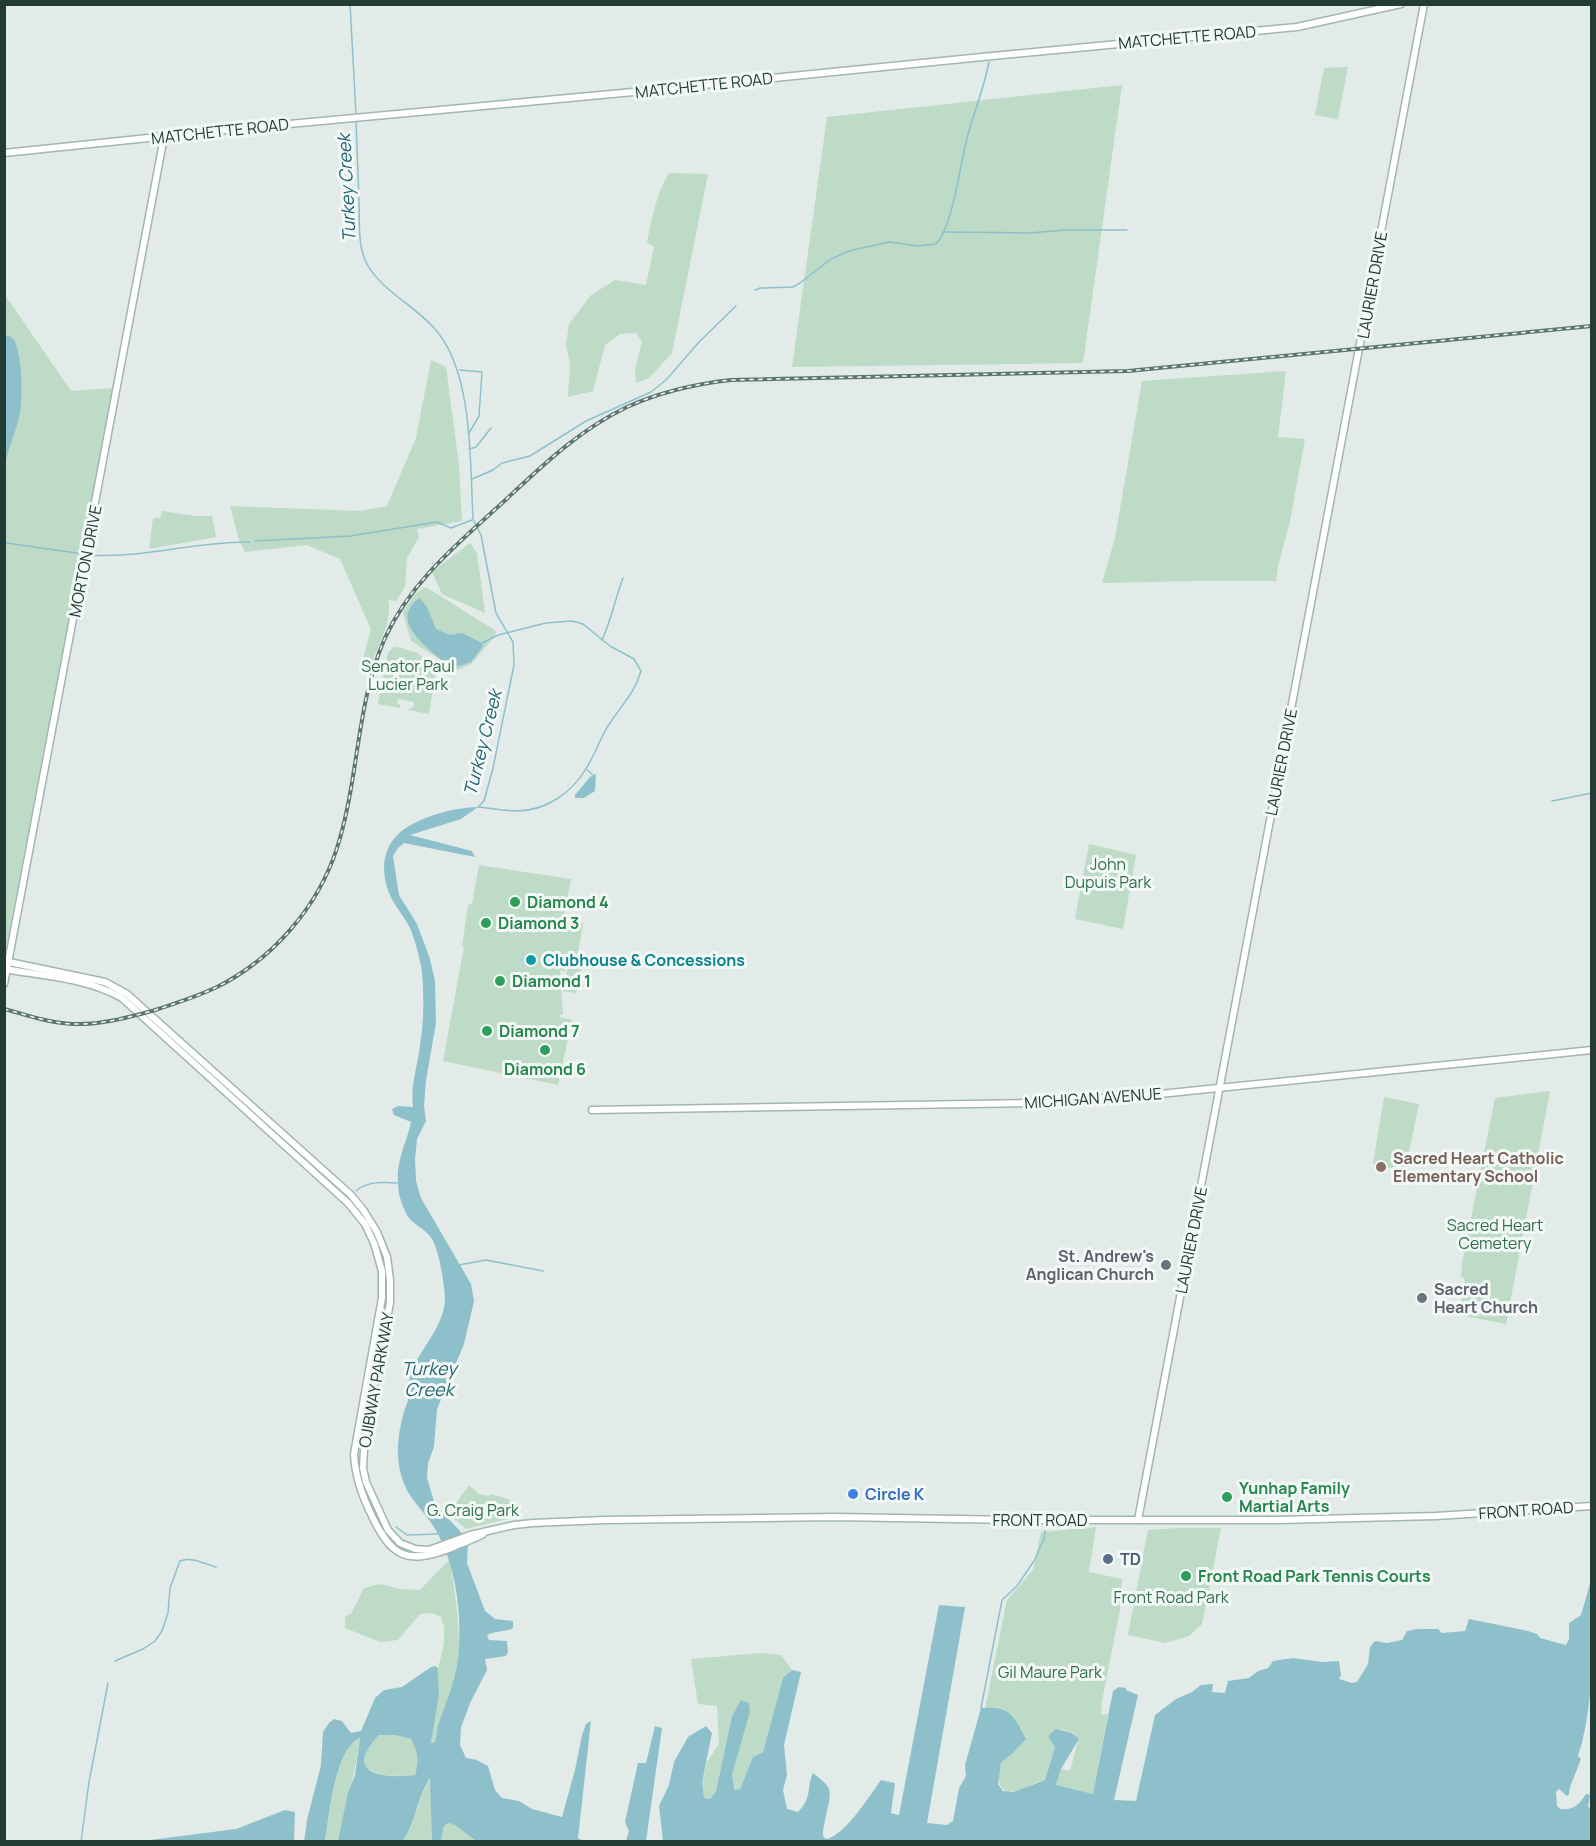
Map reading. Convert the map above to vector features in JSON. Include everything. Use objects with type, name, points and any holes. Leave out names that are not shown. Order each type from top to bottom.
[{"type":"street","name":"MATCHETTE ROAD","points":[[4,153],[1297,27],[1401,4]]},
{"type":"street","name":"LAURIER DRIVE","points":[[1138,1520],[1424,4]]},
{"type":"street","name":"MORTON DRIVE","points":[[4,984],[87,555],[164,137]]},
{"type":"street","name":"OJIBWAY PARKWAY","points":[[6,965],[105,982],[122,990],[351,1195],[377,1232],[387,1257],[390,1303],[365,1431],[363,1468],[366,1482],[381,1517],[394,1538],[415,1549],[439,1550],[489,1531]]},
{"type":"street","name":"MICHIGAN AVENUE","points":[[592,1110],[1035,1103],[1219,1089],[1592,1050]]},
{"type":"street","name":"FRONT ROAD","points":[[489,1531],[533,1522],[750,1517],[1278,1520],[1417,1516],[1592,1506]]},
{"type":"green space","points":[[1348,67],[1338,119],[1315,115],[1324,68]]},
{"type":"green space","points":[[1122,85],[1083,363],[792,367],[827,117]]},
{"type":"green space","points":[[669,173],[708,174],[672,353],[649,378],[636,383],[635,369],[642,342],[636,333],[620,334],[605,345],[593,391],[568,397],[570,364],[566,344],[569,324],[591,295],[615,280],[646,285],[654,247],[647,242],[658,198]]},
{"type":"green space","points":[[5,295],[71,391],[114,388],[5,954]]},
{"type":"green space","points":[[431,360],[446,367],[459,465],[462,521],[417,529],[419,537],[407,558],[405,587],[396,601],[388,600],[389,615],[373,660],[363,659],[371,629],[340,559],[307,545],[245,552],[238,537],[230,506],[360,511],[387,506],[416,438]]},
{"type":"green space","points":[[1286,371],[1278,437],[1305,439],[1276,581],[1102,583],[1115,538],[1142,381]]},
{"type":"green space","points":[[162,511],[212,516],[216,537],[149,549],[153,518],[160,518]]},
{"type":"green space","points":[[470,543],[477,553],[485,613],[442,594],[432,572]]},
{"type":"green space","points":[[426,587],[496,631],[495,636],[471,664],[457,670],[411,641],[403,612],[415,594]]},
{"type":"green space","name":"Senator Paul Lucier Park","points":[[394,647],[417,652],[436,671],[429,714],[408,710],[414,706],[414,702],[398,699],[397,703],[400,708],[378,704],[387,656]]},
{"type":"green space","name":"John Dupuis Park","points":[[1089,844],[1136,855],[1123,929],[1075,919]]},
{"type":"green space","points":[[479,865],[571,879],[563,919],[583,923],[576,966],[561,963],[566,965],[565,971],[560,970],[563,1015],[560,1017],[572,1020],[558,1085],[443,1061],[464,947],[462,947],[468,905],[472,904]]},
{"type":"green space","points":[[568,966],[581,969],[576,993],[563,991]]},
{"type":"green space","name":"Sacred Heart Cemetery","points":[[1550,1091],[1506,1324],[1459,1315],[1465,1279],[1461,1277],[1462,1264],[1495,1098]]},
{"type":"green space","points":[[1384,1097],[1419,1104],[1405,1171],[1373,1164]]},
{"type":"green space","name":"G. Craig Park","points":[[469,1485],[479,1494],[489,1496],[491,1494],[511,1500],[508,1519],[466,1529],[453,1518],[452,1509]]},
{"type":"green space","name":"Gil Maure Park","points":[[1096,1527],[1089,1572],[1122,1579],[1120,1609],[1102,1701],[1101,1715],[1108,1714],[1093,1794],[1056,1785],[1061,1769],[1070,1771],[1078,1741],[1074,1733],[1060,1729],[1045,1780],[1010,1792],[1001,1786],[998,1777],[972,1773],[1007,1600],[1033,1570],[1041,1532]]},
{"type":"green space","name":"Front Road Park","points":[[1221,1528],[1202,1624],[1189,1636],[1165,1643],[1128,1635],[1148,1530]]},
{"type":"green space","points":[[450,1559],[459,1646],[452,1685],[436,1738],[434,1743],[431,1743],[439,1695],[438,1669],[444,1644],[444,1627],[441,1617],[432,1613],[420,1614],[398,1640],[380,1642],[345,1628],[345,1616],[351,1614],[364,1588],[381,1584],[400,1589],[420,1590]]},
{"type":"green space","points":[[762,1653],[781,1655],[792,1670],[783,1678],[763,1752],[753,1757],[740,1789],[736,1791],[732,1775],[750,1712],[732,1716],[716,1791],[710,1799],[704,1798],[702,1783],[707,1762],[719,1744],[717,1706],[698,1704],[691,1659]]},
{"type":"green space","points":[[379,1735],[395,1735],[411,1739],[417,1757],[415,1775],[390,1776],[371,1771],[365,1766],[364,1758]]},
{"type":"green space","points":[[360,1738],[338,1841],[325,1842],[339,1768],[352,1744]]},
{"type":"green space","points":[[431,1777],[432,1841],[403,1842],[423,1793]]},
{"type":"green space","points":[[448,1823],[455,1825],[476,1841],[441,1842],[444,1826]]},
{"type":"water","points":[[5,335],[12,338],[19,355],[21,390],[19,418],[5,463]]},
{"type":"water","points":[[420,598],[427,607],[436,629],[450,635],[462,633],[482,643],[483,646],[471,662],[456,667],[450,660],[443,661],[417,638],[408,622],[407,615],[413,603]]},
{"type":"water","points":[[596,774],[595,791],[584,798],[575,798],[590,777]]},
{"type":"water","points":[[478,807],[461,819],[410,835],[472,851],[475,857],[404,843],[393,856],[399,895],[417,924],[430,959],[435,981],[436,1023],[426,1081],[424,1106],[426,1121],[417,1139],[416,1181],[421,1198],[471,1284],[474,1301],[464,1344],[437,1409],[434,1447],[428,1463],[427,1478],[435,1505],[460,1531],[468,1543],[467,1563],[485,1611],[495,1619],[513,1621],[513,1628],[487,1635],[489,1640],[507,1641],[508,1652],[506,1656],[485,1659],[487,1670],[461,1727],[460,1745],[466,1758],[477,1760],[488,1766],[495,1790],[502,1798],[519,1801],[532,1809],[562,1817],[582,1735],[586,1724],[591,1721],[578,1838],[583,1841],[476,1841],[455,1825],[448,1823],[444,1826],[441,1841],[432,1841],[430,1778],[403,1841],[338,1841],[348,1793],[355,1775],[360,1738],[351,1744],[339,1769],[331,1800],[325,1841],[304,1842],[307,1820],[321,1765],[323,1732],[329,1723],[334,1719],[342,1721],[351,1733],[361,1731],[375,1698],[384,1690],[402,1687],[436,1666],[439,1695],[431,1743],[434,1743],[457,1666],[459,1619],[450,1562],[433,1525],[408,1492],[400,1471],[398,1457],[399,1434],[408,1401],[411,1372],[437,1327],[445,1298],[436,1248],[430,1236],[409,1218],[401,1202],[398,1188],[400,1160],[411,1122],[394,1115],[392,1109],[398,1106],[413,1107],[413,1083],[422,1027],[423,990],[419,955],[414,938],[388,891],[384,870],[385,859],[393,841],[409,826],[434,815]],"holes":[[[379,1735],[395,1735],[411,1739],[417,1757],[415,1775],[390,1776],[371,1771],[365,1766],[364,1758]]]},
{"type":"water","points":[[1591,1580],[1592,1669],[1588,1713],[1578,1756],[1581,1759],[1569,1794],[1567,1796],[1559,1789],[1556,1792],[1557,1806],[1560,1809],[1573,1808],[1586,1794],[1590,1795],[1588,1807],[1591,1808],[1591,1841],[663,1841],[659,1806],[669,1785],[674,1762],[688,1737],[706,1726],[712,1733],[702,1783],[704,1798],[710,1799],[716,1791],[732,1716],[741,1700],[749,1703],[750,1712],[732,1775],[735,1790],[740,1789],[753,1757],[763,1752],[783,1678],[792,1670],[801,1672],[784,1745],[787,1775],[783,1790],[787,1809],[798,1812],[803,1807],[813,1773],[825,1783],[829,1791],[823,1831],[826,1839],[841,1831],[864,1805],[881,1780],[895,1783],[891,1813],[899,1815],[939,1605],[965,1607],[927,1823],[947,1825],[953,1821],[959,1788],[966,1776],[965,1765],[981,1708],[999,1709],[1010,1714],[1026,1739],[1001,1762],[998,1784],[1003,1791],[1013,1792],[1045,1780],[1055,1747],[1049,1735],[1056,1729],[1072,1733],[1079,1739],[1061,1769],[1056,1785],[1093,1794],[1113,1691],[1119,1687],[1126,1688],[1138,1695],[1114,1800],[1136,1801],[1155,1715],[1176,1699],[1201,1685],[1213,1684],[1212,1692],[1225,1693],[1228,1681],[1249,1678],[1258,1671],[1268,1668],[1273,1661],[1293,1658],[1322,1662],[1339,1661],[1341,1675],[1339,1679],[1352,1683],[1357,1682],[1368,1664],[1370,1647],[1375,1641],[1387,1643],[1402,1640],[1407,1631],[1418,1629],[1438,1629],[1442,1633],[1465,1631],[1469,1619],[1528,1631],[1537,1634],[1540,1638],[1566,1645],[1569,1639],[1569,1623],[1581,1615]]},
{"type":"water","points":[[655,1726],[662,1728],[646,1841],[626,1841],[629,1831],[625,1822],[638,1763],[646,1763]]},
{"type":"water","points":[[285,1810],[295,1812],[294,1841],[142,1841],[236,1829]]},
{"type":"waterway","name":"Turkey Creek","points":[[350,4],[356,114]]},
{"type":"waterway","points":[[755,290],[793,287],[831,259],[849,251],[889,242],[918,246],[936,244],[947,224],[967,138],[989,62]]},
{"type":"waterway","name":"Turkey Creek","points":[[356,119],[360,233],[364,257],[382,284],[422,316],[439,334],[450,352],[464,397],[468,422],[473,519],[481,535],[496,613],[513,642],[514,665],[493,768],[484,801],[478,807]]},
{"type":"waterway","points":[[945,232],[1030,233],[1066,230],[1127,230]]},
{"type":"waterway","points":[[472,479],[493,470],[502,463],[530,456],[586,421],[651,392],[666,380],[699,342],[736,306]]},
{"type":"waterway","name":"Turkey Creek","points":[[459,370],[482,372],[479,416],[469,433]]},
{"type":"waterway","points":[[469,449],[476,447],[491,428]]},
{"type":"waterway","points":[[255,541],[350,536],[437,522],[451,528],[472,520]]},
{"type":"waterway","points":[[87,555],[128,555],[209,544],[250,542]]},
{"type":"waterway","points":[[6,543],[83,554]]},
{"type":"waterway","points":[[602,640],[623,578]]},
{"type":"waterway","points":[[479,807],[511,811],[527,810],[548,804],[566,792],[587,767],[608,726],[635,686],[641,671],[634,659],[610,646],[583,624],[572,621],[546,623],[498,635],[482,643]]},
{"type":"waterway","points":[[587,770],[593,775]]},
{"type":"waterway","points":[[1552,801],[1592,793]]},
{"type":"waterway","points":[[356,1191],[370,1184],[397,1183]]},
{"type":"waterway","points":[[459,1265],[486,1260],[543,1271]]},
{"type":"waterway","points":[[396,1527],[407,1535],[438,1534]]},
{"type":"waterway","points":[[981,1708],[1002,1600],[1017,1586],[1034,1561],[1044,1539],[1045,1531]]},
{"type":"waterway","points":[[115,1661],[143,1649],[155,1641],[162,1631],[168,1613],[170,1588],[180,1561],[193,1560],[216,1567]]},
{"type":"waterway","points":[[81,1842],[89,1782],[108,1683]]},
{"type":"railway","points":[[4,1009],[73,1024],[123,1018],[177,1003],[217,987],[257,962],[275,946],[305,911],[329,870],[350,796],[368,689],[385,638],[395,618],[435,566],[545,464],[592,427],[627,407],[678,389],[731,380],[1128,371],[1592,326]]},
{"type":"place","name":"Diamond 4","points":[[515,902]]},
{"type":"place","name":"Diamond 3","points":[[486,923]]},
{"type":"place","name":"Clubhouse & Concessions","points":[[531,960]]},
{"type":"place","name":"Diamond 1","points":[[500,981]]},
{"type":"place","name":"Diamond 7","points":[[487,1031]]},
{"type":"place","name":"Diamond 6","points":[[545,1050]]},
{"type":"place","name":"Sacred Heart Catholic Elementary School","points":[[1381,1167]]},
{"type":"place","name":"St. Andrew's Anglican Church","points":[[1166,1265]]},
{"type":"place","name":"Sacred Heart Church","points":[[1422,1298]]},
{"type":"place","name":"Circle K","points":[[853,1494]]},
{"type":"place","name":"Yunhap Family Martial Arts","points":[[1227,1497]]},
{"type":"place","name":"TD","points":[[1108,1559]]},
{"type":"place","name":"Front Road Park Tennis Courts","points":[[1186,1576]]}]
